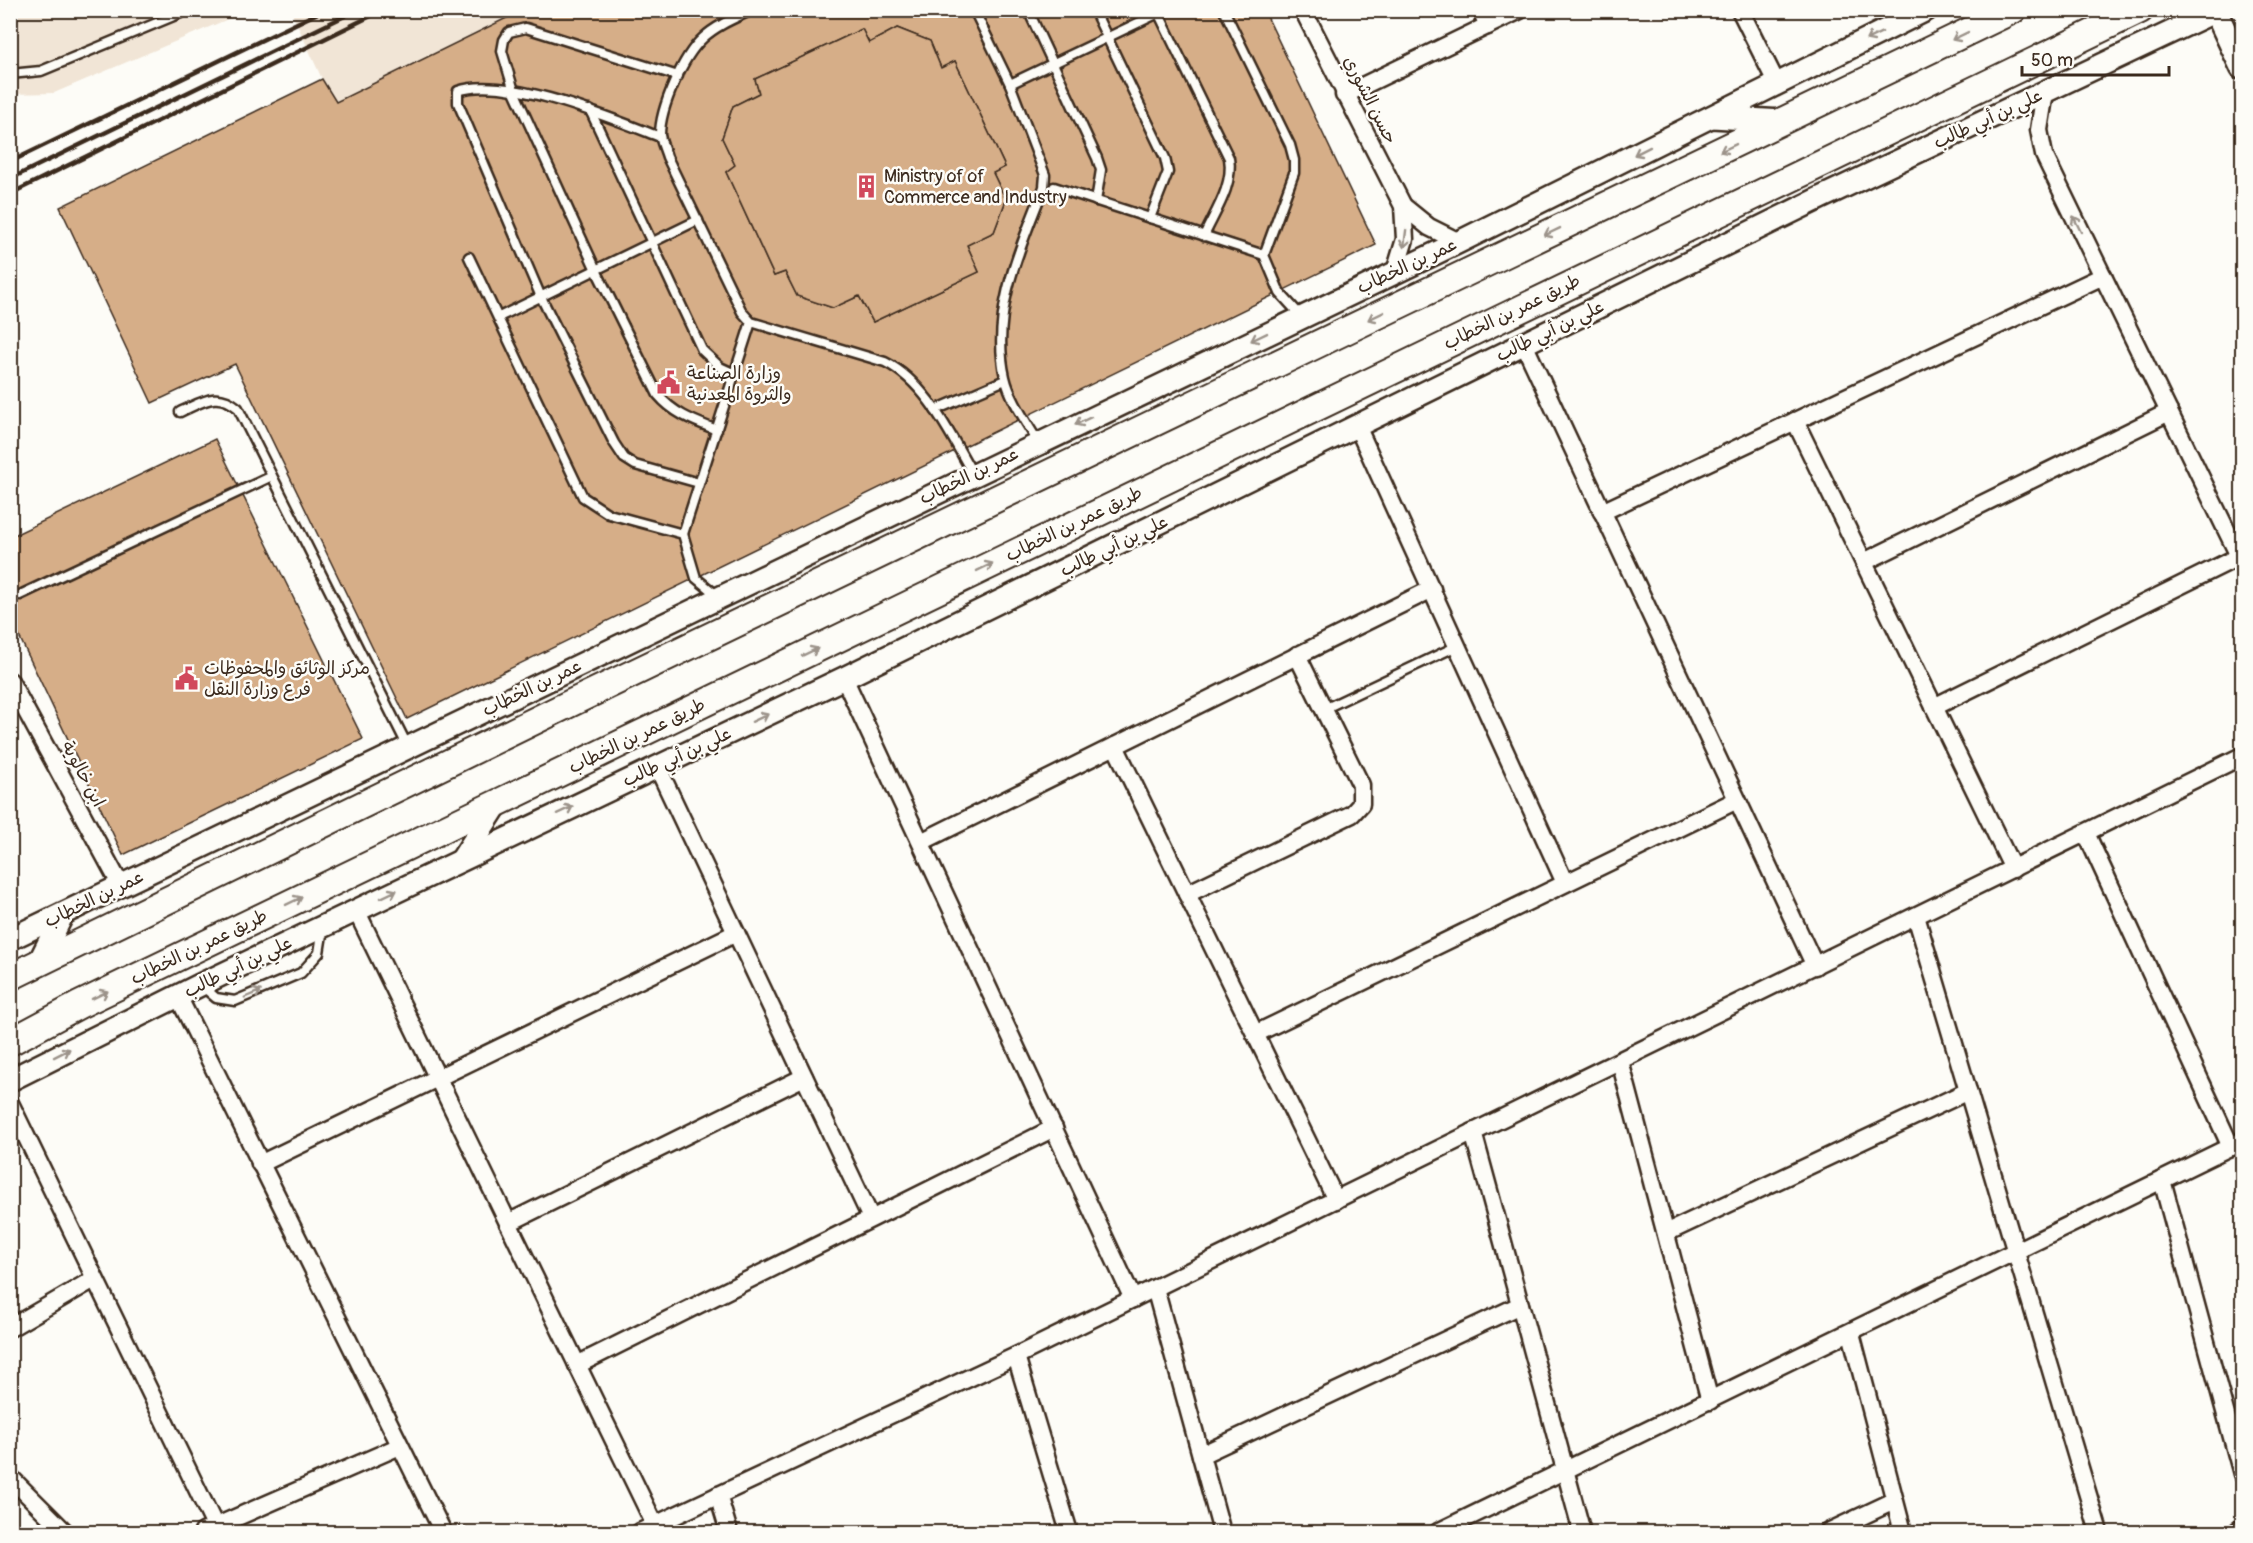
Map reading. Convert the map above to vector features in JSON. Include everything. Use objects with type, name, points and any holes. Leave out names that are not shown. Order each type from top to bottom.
[{"type":"main road","points":[[10,977],[567,705],[2013,10]]},
{"type":"main road","name":"طريق عمر بن الخطاب","points":[[10,1042],[79,1005],[2140,10]]},
{"type":"main road","points":[[2216,11],[2242,68]]},
{"type":"street","name":"حسن الشوري","points":[[1303,10],[1344,95],[1403,206],[1429,227],[1459,242]]},
{"type":"street","points":[[1480,10],[1488,26]]},
{"type":"street","points":[[1344,95],[1520,10]]},
{"type":"street","points":[[1740,10],[1777,84]]},
{"type":"street","name":"عمر بن الخطاب","points":[[10,939],[1301,316],[1459,242],[1926,10]]},
{"type":"street","name":"علي بن أبي طالب","points":[[10,1080],[177,996],[461,859],[844,678],[1820,198],[2216,11]]},
{"type":"street","points":[[1934,707],[2241,555],[2044,155],[2039,130],[2045,92]]},
{"type":"street","points":[[1709,117],[1783,121]]},
{"type":"street","points":[[1757,193],[1820,198]]},
{"type":"street","name":"حسن الشوري","points":[[1395,272],[1405,239],[1403,206]]},
{"type":"street","points":[[1602,512],[2103,276]]},
{"type":"street","points":[[1524,344],[1815,966]]},
{"type":"street","points":[[1864,562],[2169,412]]},
{"type":"street","points":[[1795,421],[2013,869]]},
{"type":"street","points":[[1358,426],[1565,883]]},
{"type":"street","points":[[921,842],[1432,589]]},
{"type":"street","points":[[1187,894],[1357,810],[1363,798],[1361,785],[1297,656]]},
{"type":"street","points":[[844,678],[1133,1299]]},
{"type":"street","name":"ابن خالوية","points":[[10,681],[121,886]]},
{"type":"street","points":[[518,695],[567,705]]},
{"type":"street","points":[[1115,746],[1336,1200]]},
{"type":"street","points":[[356,910],[577,1365],[647,1529],[1016,1356],[2242,756]]},
{"type":"street","points":[[657,766],[871,1218]]},
{"type":"street","points":[[1255,1034],[1737,800]]},
{"type":"street","points":[[461,859],[498,803]]},
{"type":"street","points":[[1438,1533],[2237,1144],[2086,833]]},
{"type":"street","points":[[39,962],[63,914]]},
{"type":"street","points":[[1916,916],[2099,1533]]},
{"type":"street","points":[[260,1164],[736,933]]},
{"type":"street","points":[[177,996],[443,1533]]},
{"type":"street","points":[[1620,1061],[1710,1401]]},
{"type":"street","points":[[508,1223],[804,1077]]},
{"type":"street","points":[[1666,1233],[1968,1091]]},
{"type":"street","points":[[10,1103],[209,1529],[400,1446]]},
{"type":"street","points":[[577,1365],[1054,1128]]},
{"type":"street","points":[[1473,1132],[1582,1533]]},
{"type":"street","points":[[2162,1180],[2242,1474]]},
{"type":"street","points":[[10,1328],[94,1279]]},
{"type":"street","points":[[1155,1288],[1222,1533]]},
{"type":"street","points":[[1201,1455],[1520,1305]]},
{"type":"street","points":[[1851,1333],[1903,1533]]},
{"type":"street","points":[[1016,1356],[1064,1531]]},
{"type":"street","points":[[10,1477],[65,1533]]},
{"type":"street","points":[[718,1495],[729,1533]]},
{"type":"street","points":[[1828,1533],[1894,1501]]},
{"type":"lane","points":[[10,74],[41,71],[188,10]]},
{"type":"lane","points":[[752,10],[722,25],[703,38],[688,55],[661,122],[660,137],[698,220],[742,312],[752,321],[898,368],[935,410],[973,474]]},
{"type":"lane","points":[[974,10],[1010,84],[1045,175],[1044,187],[1017,257],[1006,301],[1001,353],[1005,380],[1038,443]]},
{"type":"lane","points":[[1028,10],[1097,158],[1101,170],[1096,201]]},
{"type":"lane","points":[[1094,10],[1165,158],[1168,172],[1150,218]]},
{"type":"lane","points":[[1224,10],[1290,145],[1294,160],[1294,173],[1264,255],[1280,293],[1301,316]]},
{"type":"lane","points":[[1010,84],[1160,12],[1229,158],[1231,169],[1228,184],[1204,236]]},
{"type":"lane","points":[[678,76],[526,28],[518,28],[509,32],[504,40],[502,51],[514,91],[596,270],[658,395],[668,407],[681,415],[717,430]]},
{"type":"lane","points":[[660,137],[590,110],[514,91],[471,86],[458,91],[458,103],[541,297],[624,458],[635,465],[699,483]]},
{"type":"lane","points":[[590,110],[702,350],[720,367],[735,374]]},
{"type":"lane","points":[[1053,187],[1264,255]]},
{"type":"lane","points":[[499,317],[698,220]]},
{"type":"lane","points":[[469,257],[583,497],[609,514],[683,534]]},
{"type":"lane","points":[[720,598],[696,578],[683,534],[752,321]]},
{"type":"lane","points":[[935,410],[1005,380]]},
{"type":"lane","points":[[180,411],[213,398],[228,399],[238,408],[270,477],[409,747]]},
{"type":"lane","points":[[20,595],[270,477]]},
{"type":"lane","points":[[1324,709],[1457,646]]},
{"type":"lane","points":[[201,985],[216,998],[235,1000],[301,973],[319,953],[323,926]]},
{"type":"shaded area","points":[[10,11],[247,11],[54,93],[11,94]]},
{"type":"shaded area","points":[[291,11],[523,11],[336,102],[322,79]]},
{"type":"building","name":"وزارة الصناعة والثروة المعدنية","points":[[523,10],[1264,10],[1376,245],[407,719],[235,364],[152,403],[60,207],[322,79],[336,102]]},
{"type":"building","name":"Ministry of of Commerce and Industry","points":[[897,28],[930,41],[941,68],[955,61],[1005,167],[993,173],[1006,200],[994,232],[967,245],[979,272],[873,322],[859,296],[833,308],[797,296],[785,272],[774,276],[726,172],[735,165],[722,138],[733,106],[759,93],[755,79],[862,29],[869,43]],"holes":[[[906,69],[935,129],[920,136],[932,163],[946,156],[970,206],[919,230],[912,214],[878,230],[885,244],[832,269],[810,224],[830,215],[815,181],[792,192],[766,136],[826,108],[835,127],[862,114],[853,95]]]},
{"type":"building","name":"Ministry of of Commerce and Industry","points":[[897,28],[930,41],[941,68],[955,61],[1005,167],[993,173],[1006,200],[994,232],[967,245],[979,272],[873,322],[859,296],[833,308],[797,296],[785,272],[774,276],[726,172],[735,165],[722,138],[733,106],[759,93],[755,79],[862,29],[869,43]]},
{"type":"building","name":"مركز الوثائق والمحفوظات فرع وزارة النقل","points":[[215,439],[363,739],[123,855],[10,617],[10,537]]},
{"type":"railway","points":[[10,162],[324,10]]},
{"type":"railway","points":[[10,179],[357,10]]},
{"type":"railway","points":[[10,194],[383,10]]},
{"type":"place","name":"Ministry of of Commerce and Industry","points":[[866,186]]},
{"type":"place","name":"وزارة الصناعة والثروة المعدنية","points":[[669,383]]},
{"type":"place","name":"مركز الوثائق والمحفوظات فرع وزارة النقل","points":[[186,678]]}]
